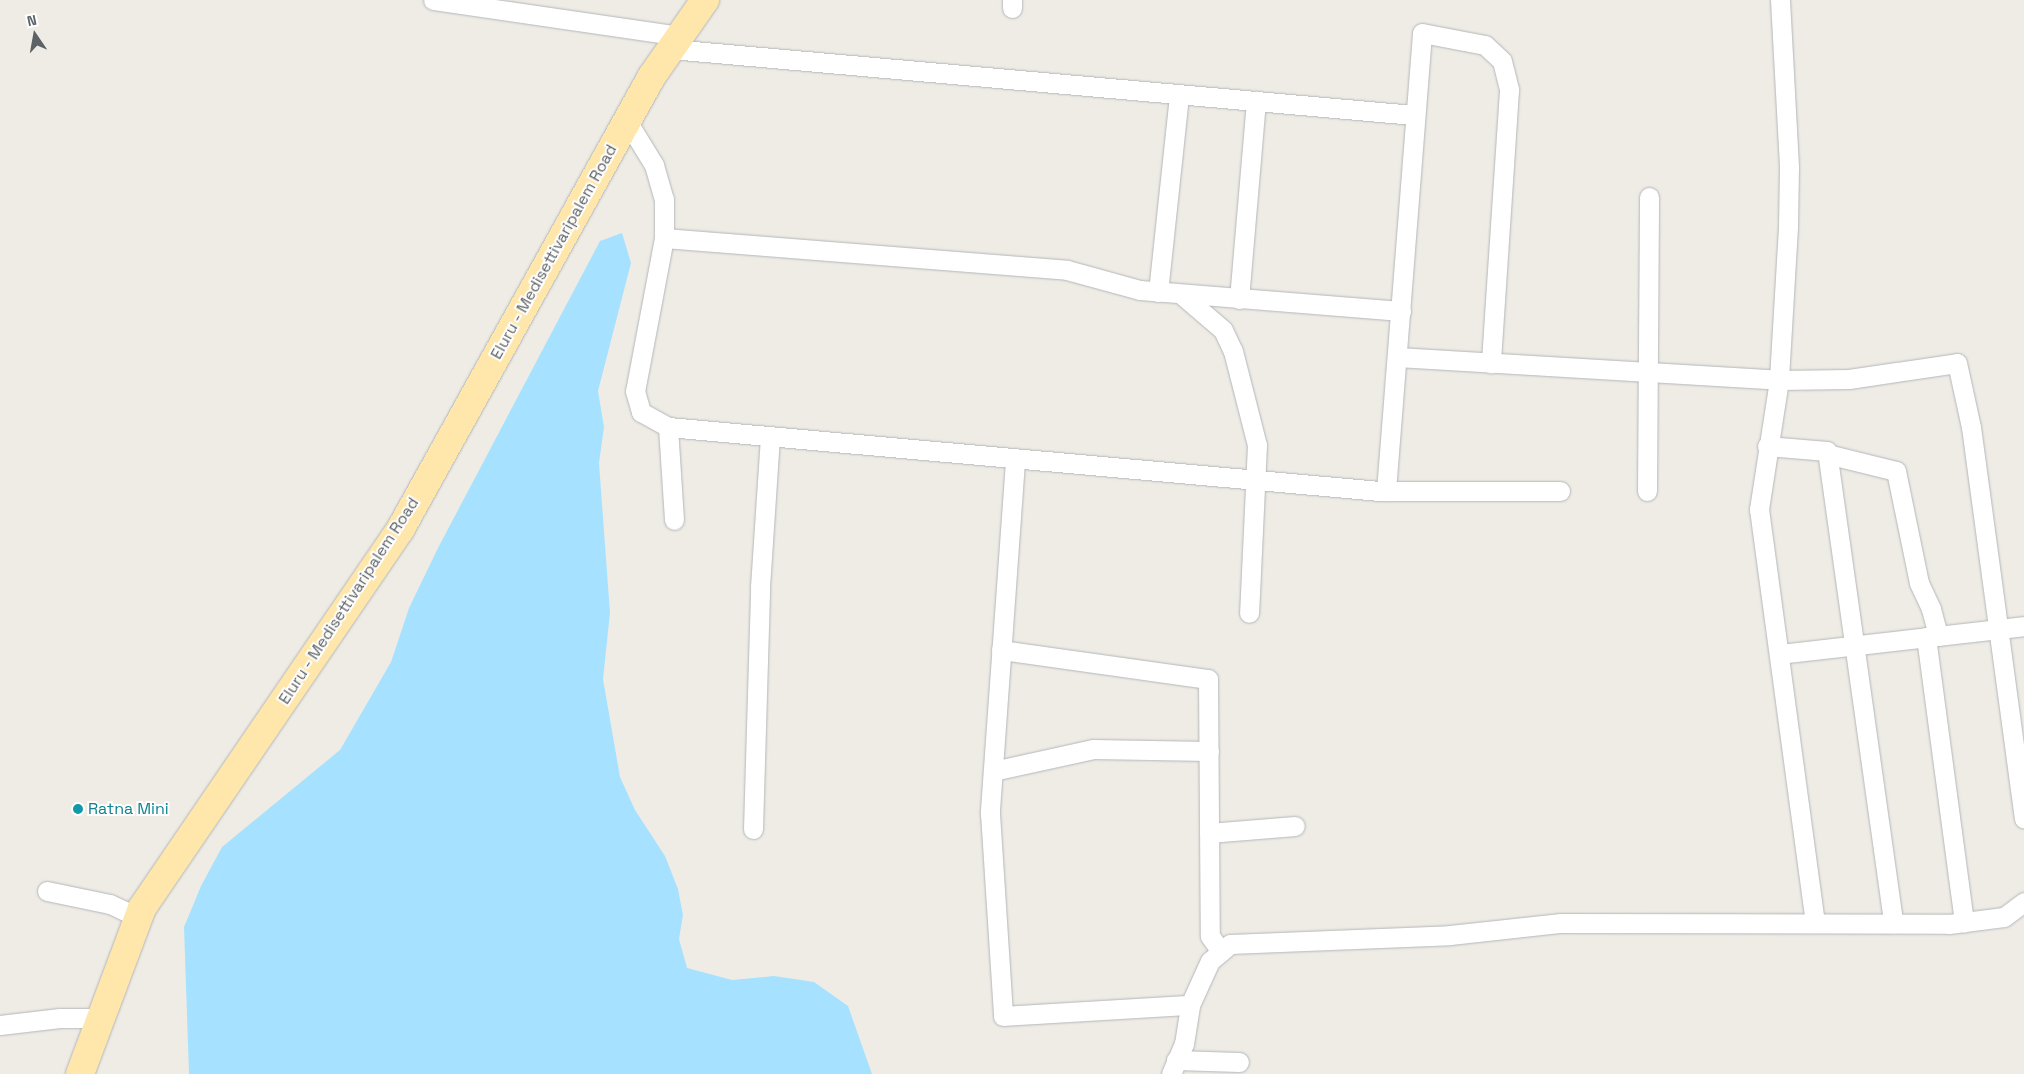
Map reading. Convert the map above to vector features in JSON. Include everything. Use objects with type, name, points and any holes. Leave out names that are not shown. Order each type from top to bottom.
[{"type":"main road","name":"Eluru - Medisettivaripalem Road","points":[[80,1074],[138,917],[400,530],[627,120],[688,20]]},
{"type":"street","points":[[433,0],[688,20],[1179,94],[1414,115]]},
{"type":"street","points":[[1780,0],[1789,168],[1779,380],[1767,446],[1759,509],[1815,921]]},
{"type":"street","points":[[1386,492],[1401,312],[1414,115],[1422,34],[1485,45],[1502,61],[1509,90],[1491,363]]},
{"type":"street","points":[[1158,292],[1179,94]]},
{"type":"street","points":[[1239,299],[1256,101]]},
{"type":"street","points":[[627,120],[654,165],[664,199],[664,238],[635,391],[641,412],[668,427],[1014,461],[1386,492],[1560,491]]},
{"type":"street","points":[[1647,491],[1649,197]]},
{"type":"street","points":[[664,238],[1067,270],[1158,292],[1401,312]]},
{"type":"street","points":[[1181,294],[1223,330],[1233,351],[1257,445],[1250,613]]},
{"type":"street","points":[[1397,358],[1779,380],[1849,379],[1958,363],[1971,427],[2024,818]]},
{"type":"street","points":[[668,427],[674,520]]},
{"type":"street","points":[[753,829],[760,587],[770,437]]},
{"type":"street","points":[[1767,446],[1827,450],[1892,922]]},
{"type":"street","points":[[1827,454],[1896,471],[1919,583],[1931,609],[1932,637],[1964,922]]},
{"type":"street","points":[[1014,461],[990,813],[1003,1016],[1190,1005]]},
{"type":"street","points":[[1779,654],[2024,626]]},
{"type":"street","points":[[1001,650],[1208,680],[1210,936],[1221,952]]},
{"type":"street","points":[[993,771],[1093,749],[1209,751]]},
{"type":"street","points":[[1210,834],[1295,826]]},
{"type":"street","points":[[47,890],[110,904],[138,917]]},
{"type":"street","points":[[1239,1062],[1174,1067],[1184,1044],[1190,1005],[1210,962],[1230,944],[1263,940],[1450,935],[1561,923],[1964,922],[2004,917],[2024,904]]},
{"type":"street","points":[[0,1025],[60,1018],[100,1018]]},
{"type":"water","points":[[622,233],[631,263],[598,391],[604,427],[599,463],[610,613],[603,679],[620,777],[635,810],[665,856],[678,889],[683,915],[679,939],[687,968],[732,980],[774,976],[814,982],[848,1006],[872,1074],[189,1074],[184,927],[201,886],[222,847],[340,750],[391,662],[409,608],[438,548],[600,241]]},
{"type":"place","name":"Ratna Mini","points":[[78,809]]}]
